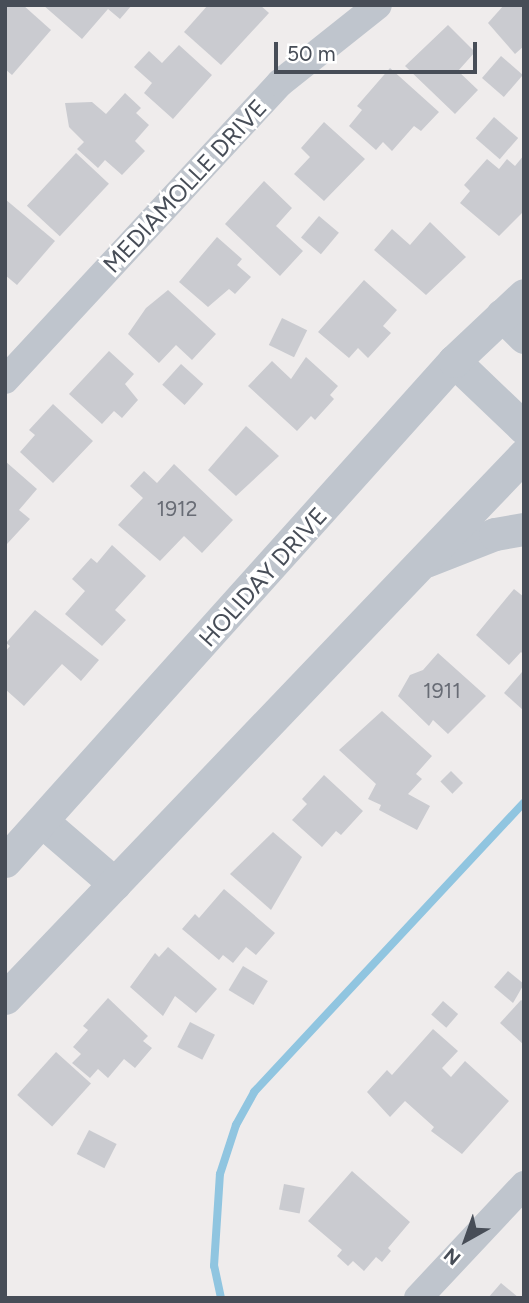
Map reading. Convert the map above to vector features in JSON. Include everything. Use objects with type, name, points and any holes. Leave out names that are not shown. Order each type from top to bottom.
[{"type":"street","name":"MEDIAMOLLE DRIVE","points":[[5,380],[280,83],[378,5]]},
{"type":"street","name":"HOLIDAY DRIVE","points":[[5,861],[454,361],[516,316]]},
{"type":"street","points":[[454,361],[524,428]]},
{"type":"street","points":[[5,998],[116,884],[414,566],[524,455]]},
{"type":"street","points":[[414,566],[495,534],[524,529]]},
{"type":"street","points":[[42,821],[116,884]]},
{"type":"street","points":[[418,1298],[524,1185]]},
{"type":"building","points":[[7,5],[23,5],[51,30],[12,75],[5,69]]},
{"type":"building","points":[[43,5],[132,5],[120,19],[108,9],[82,39]]},
{"type":"building","points":[[208,5],[260,5],[269,13],[221,65],[184,32]]},
{"type":"building","points":[[504,5],[524,5],[524,46],[515,54],[488,23]]},
{"type":"building","points":[[448,25],[475,52],[458,71],[478,90],[455,114],[405,66]]},
{"type":"building","points":[[179,45],[212,75],[173,119],[144,93],[152,83],[134,67],[149,51],[162,63]]},
{"type":"building","points":[[501,56],[523,75],[504,97],[482,78]]},
{"type":"building","points":[[390,68],[439,112],[421,131],[414,126],[392,151],[383,142],[376,150],[349,126],[362,110],[357,106]]},
{"type":"building","points":[[125,93],[141,108],[136,113],[149,125],[135,141],[145,151],[122,175],[105,160],[98,168],[77,149],[84,142],[69,127],[65,103],[92,102],[106,114]]},
{"type":"building","points":[[494,117],[518,138],[500,159],[476,138]]},
{"type":"building","points":[[324,122],[365,159],[324,201],[294,174],[310,157],[301,148]]},
{"type":"building","points":[[76,153],[109,184],[60,236],[27,206]]},
{"type":"building","points":[[524,155],[524,211],[499,236],[460,203],[470,191],[464,185],[487,159],[499,169],[507,159],[515,166]]},
{"type":"building","points":[[264,181],[292,208],[276,226],[303,251],[280,276],[225,224]]},
{"type":"building","points":[[5,199],[55,241],[17,285],[5,275]]},
{"type":"building","points":[[319,216],[339,233],[321,254],[301,237]]},
{"type":"building","points":[[430,222],[466,257],[426,295],[374,250],[392,229],[410,245]]},
{"type":"building","points":[[217,237],[242,259],[237,265],[251,277],[235,294],[229,289],[208,307],[179,282]]},
{"type":"building","points":[[364,280],[397,310],[383,326],[391,333],[368,358],[358,348],[349,358],[318,332]]},
{"type":"building","points":[[168,290],[216,334],[192,360],[176,345],[159,363],[128,334],[146,308]]},
{"type":"building","points":[[282,318],[307,330],[294,357],[269,345]]},
{"type":"building","points":[[109,351],[134,374],[125,384],[138,400],[122,418],[114,411],[102,424],[69,394]]},
{"type":"building","points":[[306,357],[338,386],[330,395],[334,399],[315,420],[311,416],[297,431],[248,386],[272,361],[291,379]]},
{"type":"building","points":[[181,364],[203,384],[185,405],[162,385]]},
{"type":"building","points":[[53,404],[93,441],[53,483],[20,452],[35,435],[29,430]]},
{"type":"building","points":[[246,426],[279,456],[236,496],[208,470]]},
{"type":"building","points":[[5,461],[37,489],[19,510],[30,519],[7,544]]},
{"type":"building","points":[[174,464],[233,520],[202,553],[184,536],[160,561],[118,525],[143,498],[130,486],[144,471],[157,483]]},
{"type":"building","points":[[112,545],[146,576],[115,610],[126,620],[102,646],[65,614],[85,591],[72,579],[91,558],[97,563]]},
{"type":"building","points":[[514,589],[524,597],[524,655],[521,652],[509,665],[476,635]]},
{"type":"building","points":[[35,610],[99,660],[81,681],[62,664],[24,706],[5,689],[5,652],[10,646],[6,643]]},
{"type":"building","points":[[438,653],[486,696],[448,734],[433,720],[429,726],[398,696],[410,675],[423,670]]},
{"type":"building","points":[[522,672],[524,674],[524,711],[504,693]]},
{"type":"building","points":[[382,711],[432,756],[416,774],[422,779],[408,794],[430,806],[417,830],[379,810],[381,805],[368,799],[376,784],[339,750]]},
{"type":"building","points":[[451,771],[463,783],[452,794],[440,782]]},
{"type":"building","points":[[324,775],[363,811],[341,835],[336,831],[322,847],[292,820],[307,804],[302,799]]},
{"type":"building","points":[[273,832],[302,857],[271,910],[230,874]]},
{"type":"building","points":[[224,889],[275,933],[256,955],[246,947],[233,963],[223,955],[219,960],[182,929],[195,914],[199,918]]},
{"type":"building","points":[[168,947],[217,989],[196,1013],[175,996],[163,1016],[130,987],[155,953],[159,957]]},
{"type":"building","points":[[243,966],[268,981],[253,1005],[229,990]]},
{"type":"building","points":[[508,971],[524,984],[513,1003],[494,987]]},
{"type":"building","points":[[108,998],[148,1036],[143,1041],[152,1048],[135,1068],[124,1059],[108,1078],[98,1069],[90,1078],[72,1063],[81,1054],[73,1047],[88,1030],[83,1026]]},
{"type":"building","points":[[521,1000],[524,1002],[524,1045],[500,1023]]},
{"type":"building","points":[[443,1001],[458,1014],[446,1028],[431,1015]]},
{"type":"building","points":[[190,1022],[215,1035],[202,1060],[177,1047]]},
{"type":"building","points":[[433,1029],[458,1051],[442,1068],[451,1077],[465,1061],[509,1101],[462,1154],[431,1131],[434,1127],[405,1101],[390,1117],[367,1092],[387,1070],[392,1075]]},
{"type":"building","points":[[56,1052],[91,1083],[52,1127],[17,1095]]},
{"type":"building","points":[[89,1130],[117,1144],[104,1168],[77,1154]]},
{"type":"building","points":[[352,1171],[410,1222],[388,1248],[391,1251],[382,1262],[376,1257],[364,1271],[353,1261],[348,1266],[337,1256],[342,1250],[308,1221]]},
{"type":"building","points":[[284,1184],[305,1188],[300,1214],[279,1210]]},
{"type":"building","points":[[501,1283],[519,1298],[488,1298]]},
{"type":"waterway","points":[[221,1298],[214,1266],[220,1174],[236,1125],[254,1092],[524,802]]}]
